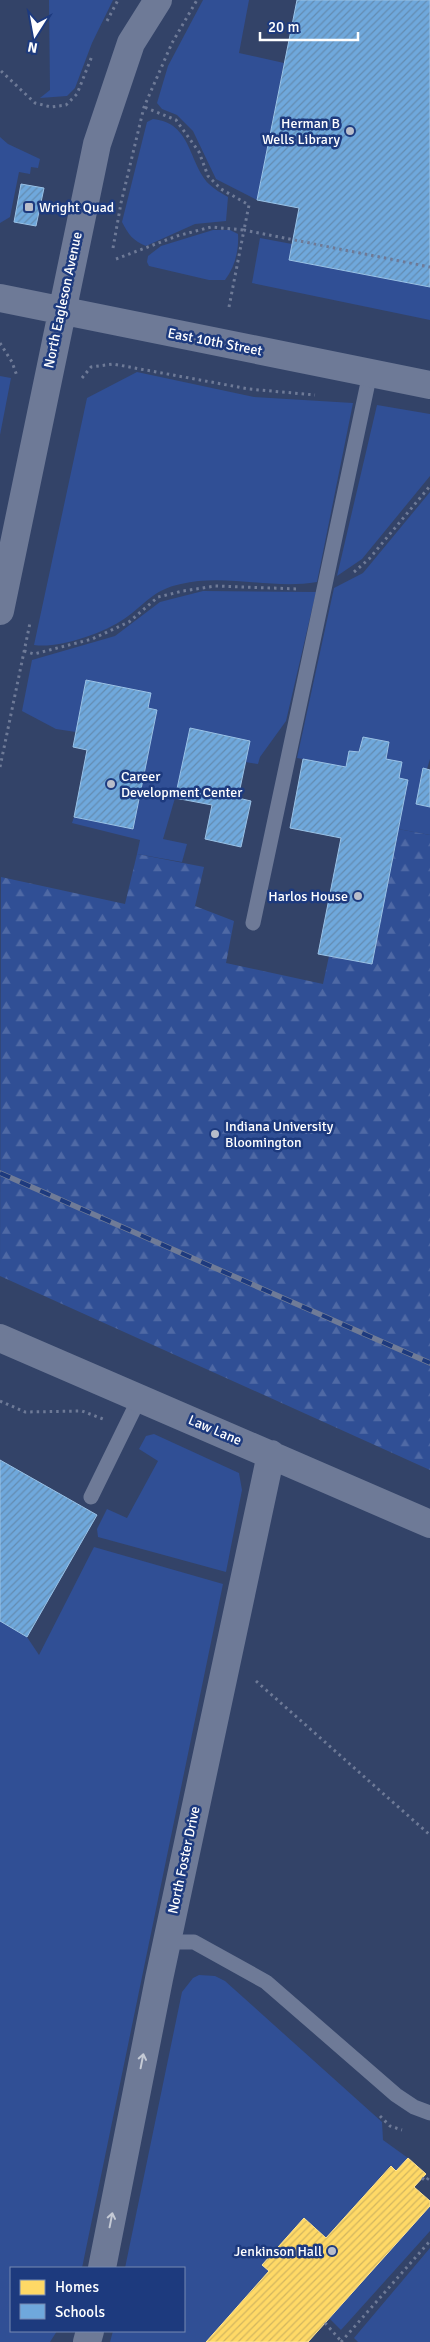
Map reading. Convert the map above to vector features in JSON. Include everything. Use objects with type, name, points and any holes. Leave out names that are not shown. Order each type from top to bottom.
[{"type":"street","name":"North Eagleson Avenue","points":[[0,611],[60,311],[97,144],[131,42],[158,0]]},
{"type":"street","name":"East 10th Street","points":[[0,298],[430,385]]},
{"type":"street","name":"Law Lane","points":[[0,1338],[430,1524]]},
{"type":"street","name":"North Foster Drive","points":[[102,2267],[167,1942],[271,1454]]},
{"type":"lane","points":[[253,923],[370,373]]},
{"type":"lane","points":[[91,1497],[140,1397]]},
{"type":"lane","points":[[167,1942],[194,1942],[266,1982],[396,2095],[414,2107],[430,2113]]},
{"type":"path","points":[[105,25],[118,0]]},
{"type":"path","points":[[113,248],[121,203],[144,107],[172,43],[197,0]]},
{"type":"path","points":[[2,71],[35,103],[51,107],[66,105],[77,94],[94,51]]},
{"type":"path","points":[[144,107],[176,120],[199,152],[208,176],[221,189],[249,205],[228,307]]},
{"type":"path","points":[[116,259],[177,236],[211,227],[244,230],[430,267]]},
{"type":"path","points":[[0,343],[12,362],[17,378]]},
{"type":"path","points":[[80,383],[82,376],[91,367],[113,364],[249,389],[317,396]]},
{"type":"path","points":[[24,651],[34,654],[92,639],[129,622],[158,598],[202,587],[277,590],[325,589],[348,577],[369,559],[430,486]]},
{"type":"path","points":[[0,767],[30,622]]},
{"type":"path","points":[[256,1681],[430,1835]]},
{"type":"path","points":[[376,2113],[390,2126],[407,2133]]},
{"type":"path","points":[[422,2178],[426,2181],[430,2176]]},
{"type":"path","points":[[325,2323],[342,2342],[430,2241]]},
{"type":"green space","points":[[49,0],[113,0],[92,43],[75,88],[67,96],[40,98],[50,90]]},
{"type":"green space","points":[[203,0],[249,0],[239,53],[284,63],[257,200],[216,179],[193,131],[177,115],[162,109],[157,103],[168,66]]},
{"type":"green space","points":[[153,119],[166,122],[175,128],[188,145],[202,175],[211,186],[228,197],[226,221],[195,224],[146,246],[131,237],[122,222],[147,122]]},
{"type":"green space","points":[[0,137],[8,144],[40,159],[38,168],[31,167],[30,174],[19,172],[10,217],[0,223]]},
{"type":"green space","points":[[213,230],[230,230],[238,234],[236,258],[225,280],[209,280],[149,266],[147,262],[148,256],[161,246]]},
{"type":"green space","points":[[260,238],[292,244],[289,260],[430,287],[430,320],[252,283]]},
{"type":"green space","points":[[137,372],[254,397],[353,403],[317,582],[283,584],[214,580],[181,584],[156,594],[124,619],[105,630],[55,645],[34,645],[87,398]]},
{"type":"green space","points":[[0,376],[11,378],[0,435]]},
{"type":"green space","points":[[377,405],[430,414],[430,476],[362,559],[337,576]]},
{"type":"green space","points":[[430,492],[430,759],[427,769],[423,769],[416,804],[430,807],[430,835],[398,829],[408,780],[399,778],[386,759],[389,742],[363,737],[359,752],[349,751],[346,767],[297,758],[334,588],[363,573]]},
{"type":"green space","points":[[203,591],[316,592],[286,721],[260,757],[258,764],[245,762],[175,798],[163,839],[187,844],[182,862],[137,854],[140,840],[72,823],[74,817],[133,829],[157,710],[148,708],[150,693],[86,680],[76,732],[56,729],[22,711],[32,660],[115,636],[160,602]]},
{"type":"green space","points":[[398,829],[430,835],[430,1470],[0,1276],[1,877],[125,904],[137,854],[204,867],[195,906],[234,921],[226,963],[323,984],[329,956],[372,964]]},
{"type":"green space","points":[[154,1434],[239,1473],[242,1490],[226,1572],[98,1537],[97,1529],[107,1509],[127,1518],[158,1461],[139,1449],[146,1436]]},
{"type":"green space","points":[[94,1547],[223,1584],[82,2267],[10,2267],[10,2332],[56,2332],[50,2342],[0,2342],[0,1621],[27,1637],[39,1655]]},
{"type":"green space","points":[[199,1975],[215,1976],[225,1981],[382,2122],[383,2140],[408,2158],[396,2171],[390,2166],[326,2238],[303,2219],[263,2265],[269,2271],[206,2342],[110,2342],[113,2332],[185,2332],[185,2267],[125,2267],[182,1992],[193,1978]]},
{"type":"green space","points":[[430,2206],[430,2231],[341,2330],[329,2318]]},
{"type":"green space","points":[[430,2248],[430,2342],[358,2342],[354,2338]]},
{"type":"building: Homes","name":"Jenkinson Hall","points":[[408,2158],[426,2174],[414,2187],[430,2201],[430,2206],[308,2342],[206,2342],[269,2271],[262,2265],[304,2218],[326,2238],[391,2166],[396,2171]]},
{"type":"building: Schools","name":"Herman B Wells Library","points":[[297,0],[430,0],[430,287],[289,260],[299,208],[257,200]]},
{"type":"building: Schools","points":[[21,184],[44,188],[36,226],[14,222]]},
{"type":"building: Schools","name":"Career Development Center","points":[[86,680],[151,693],[148,708],[157,710],[133,829],[74,817],[87,750],[73,747]]},
{"type":"building: Schools","points":[[190,728],[250,741],[238,798],[251,801],[241,847],[205,839],[212,805],[175,798]]},
{"type":"building: Schools","name":"Harlos House","points":[[363,737],[389,742],[386,759],[402,762],[399,778],[408,780],[372,964],[318,954],[341,838],[290,828],[303,759],[346,767],[349,751],[359,752]]},
{"type":"building: Schools","points":[[423,768],[430,770],[430,807],[416,804]]},
{"type":"building: Schools","points":[[0,1460],[97,1515],[27,1637],[0,1621]]},
{"type":"railway","points":[[0,1173],[430,1363]]},
{"type":"place","name":"Herman B Wells Library","points":[[350,131]]},
{"type":"place","name":"Wright Quad","points":[[29,207]]},
{"type":"place","name":"Career Development Center","points":[[111,784]]},
{"type":"place","name":"Harlos House","points":[[358,896]]},
{"type":"place","name":"Indiana University Bloomington","points":[[215,1134]]},
{"type":"place","name":"Jenkinson Hall","points":[[332,2251]]}]
